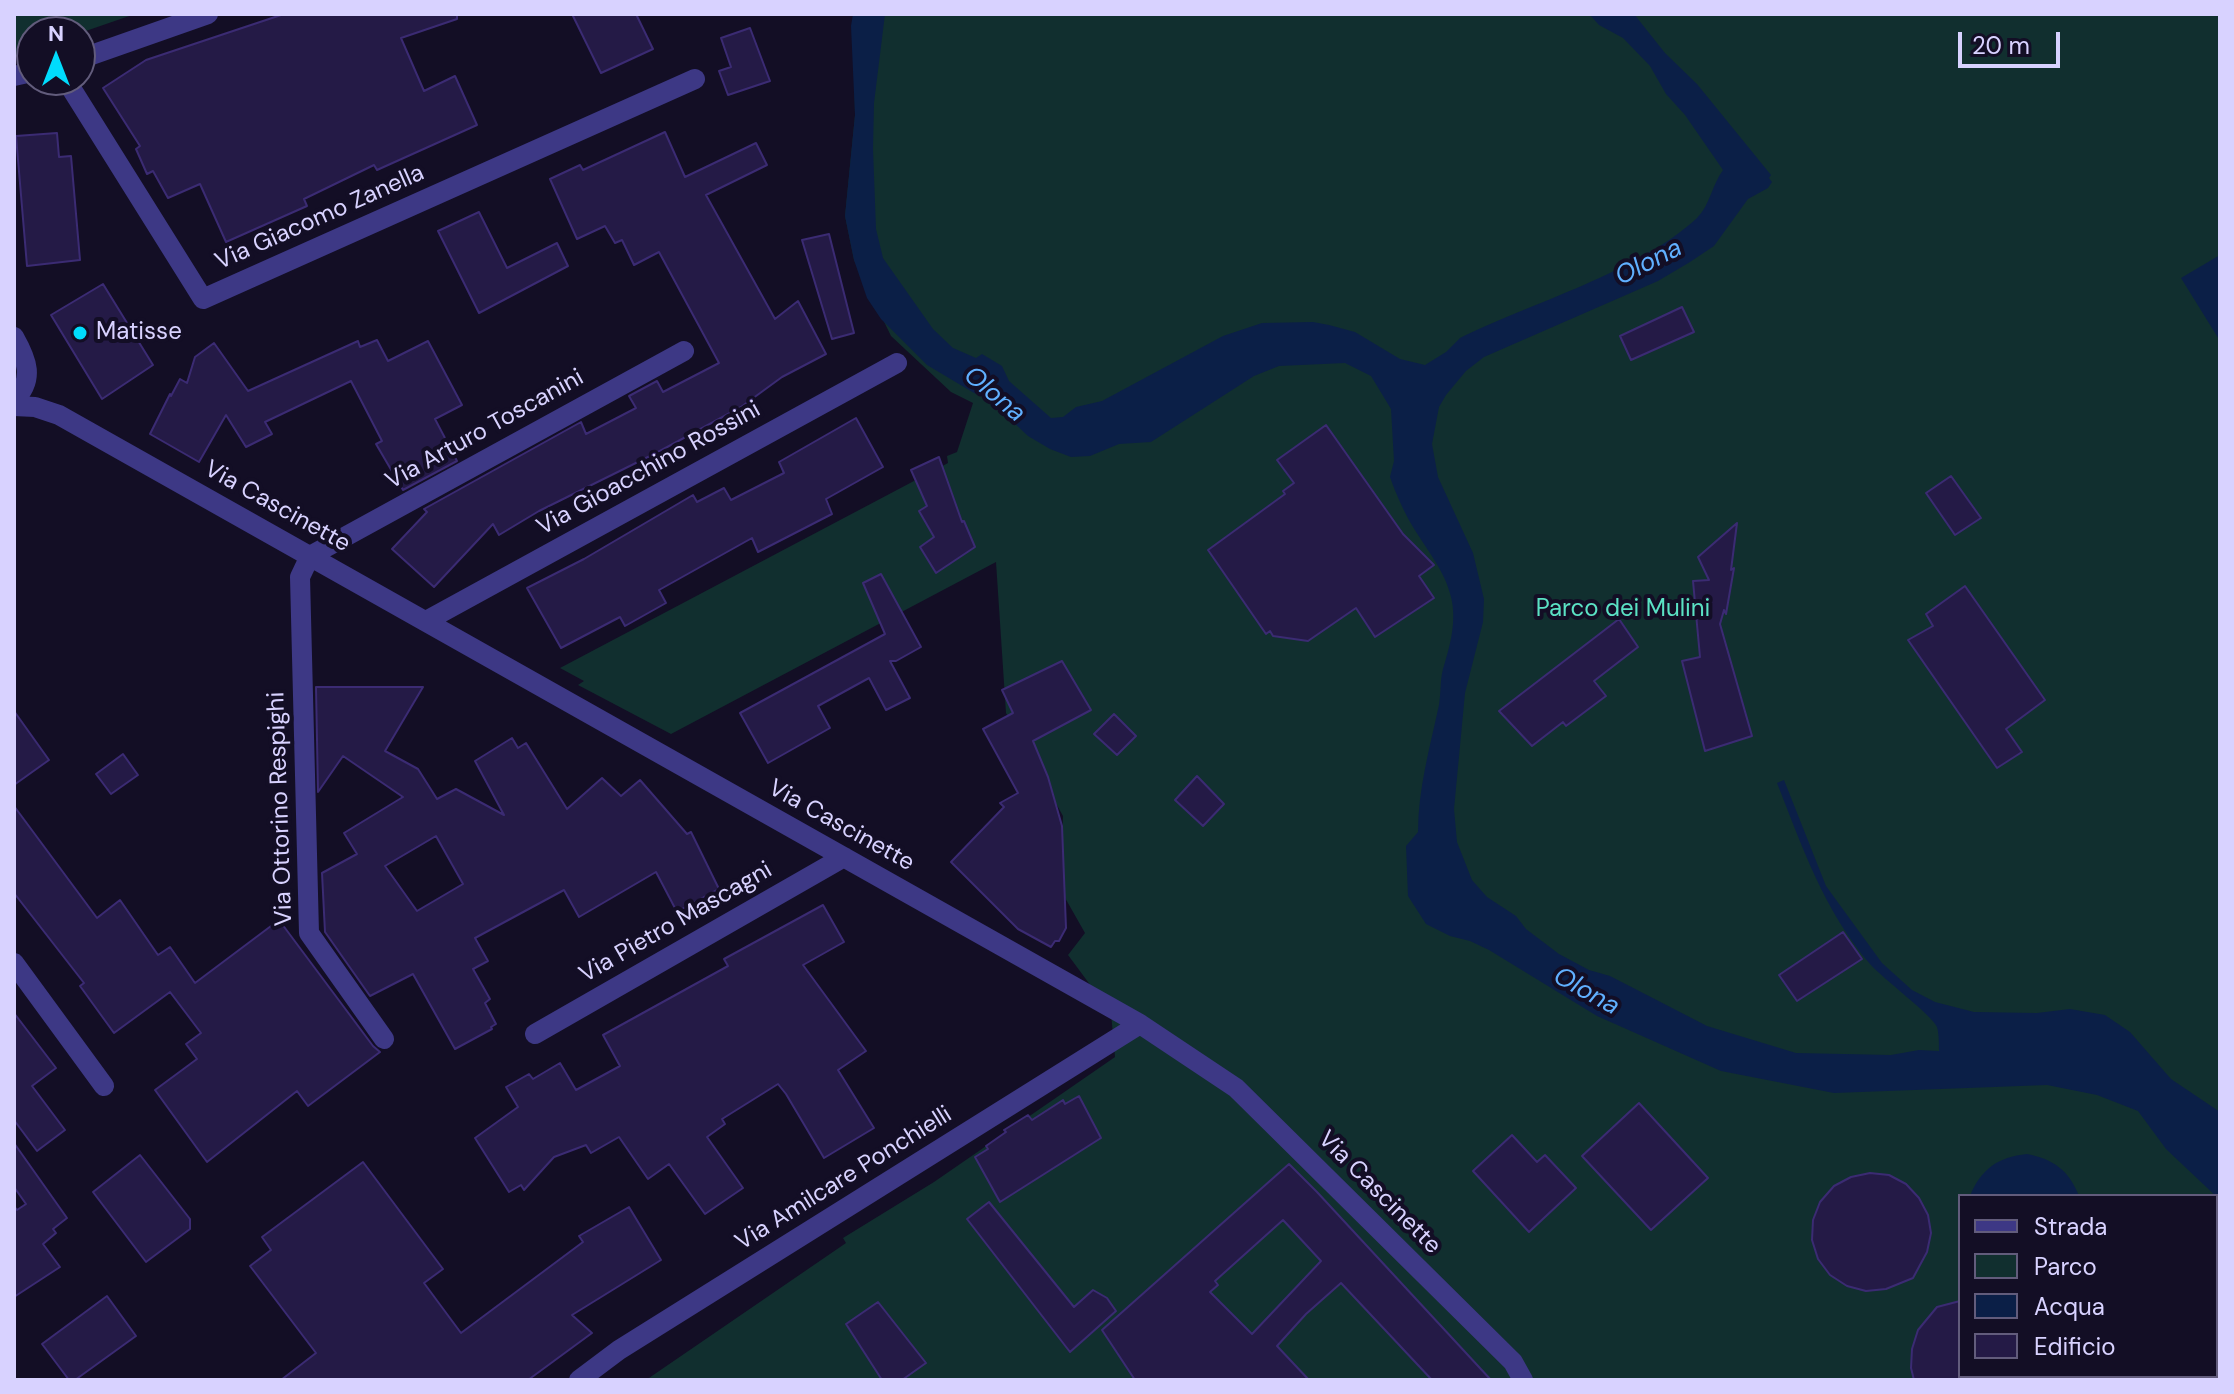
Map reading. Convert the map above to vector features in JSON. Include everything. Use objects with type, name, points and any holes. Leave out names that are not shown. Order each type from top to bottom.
[{"type":"street","points":[[96,53],[208,14]]},
{"type":"street","name":"Via Giacomo Zanella","points":[[76,96],[203,299],[695,79]]},
{"type":"street","points":[[14,403],[27,383],[19,346]]},
{"type":"street","name":"Via Cascinette","points":[[19,346],[42,398],[59,415]]},
{"type":"street","name":"Via Arturo Toscanini","points":[[310,556],[684,351]]},
{"type":"street","name":"Via Gioacchino Rossini","points":[[426,621],[897,363]]},
{"type":"street","name":"Via Cascinette","points":[[14,403],[59,415],[1140,1024],[1236,1088],[1513,1362],[1523,1380]]},
{"type":"street","name":"Via Ottorino Respighi","points":[[310,556],[300,577],[309,933],[384,1039]]},
{"type":"street","name":"Via Pietro Mascagni","points":[[535,1034],[844,857]]},
{"type":"street","points":[[14,963],[104,1086]]},
{"type":"street","name":"Via Amilcare Ponchielli","points":[[579,1380],[619,1350],[1140,1024]]},
{"type":"green space","points":[[14,14],[135,14],[96,27],[96,16],[16,16],[14,57]]},
{"type":"green space","name":"Parco dei Mulini","points":[[853,14],[2220,14],[2220,1380],[646,1380],[846,1243],[843,1238],[934,1182],[1115,1057],[1111,1013],[1068,955],[1085,933],[1060,889],[1063,816],[1006,713],[996,562],[671,734],[578,685],[584,681],[560,668],[948,463],[947,456],[957,452],[973,403],[951,392],[891,336],[854,260],[845,216],[855,115]]},
{"type":"water","name":"Olona","points":[[853,14],[885,14],[874,103],[873,149],[876,229],[883,258],[933,329],[953,348],[976,358],[982,354],[1002,366],[1009,381],[1051,418],[1063,417],[1076,407],[1102,401],[1223,336],[1262,323],[1313,322],[1329,325],[1355,332],[1400,359],[1425,365],[1446,352],[1460,338],[1615,270],[1673,237],[1701,213],[1723,170],[1685,115],[1666,94],[1650,66],[1623,38],[1599,25],[1589,14],[1634,14],[1665,53],[1697,84],[1771,175],[1769,178],[1772,182],[1768,188],[1748,199],[1714,246],[1658,281],[1484,357],[1466,371],[1439,407],[1432,444],[1438,477],[1473,553],[1484,599],[1483,622],[1465,693],[1454,809],[1457,842],[1472,880],[1487,897],[1516,916],[1526,929],[1559,954],[1589,970],[1610,976],[1707,1026],[1796,1053],[1891,1055],[1919,1050],[1939,1051],[1938,1030],[1933,1021],[1870,964],[1827,900],[1777,783],[1784,780],[1826,886],[1882,963],[1912,990],[1935,1002],[1974,1012],[2037,1013],[2070,1009],[2105,1015],[2130,1032],[2171,1079],[2220,1112],[2220,1200],[2218,1194],[2214,1194],[2166,1149],[2138,1111],[2097,1095],[2047,1085],[1834,1093],[1721,1071],[1597,1016],[1489,950],[1426,924],[1408,896],[1406,846],[1418,832],[1422,784],[1452,633],[1453,606],[1444,578],[1400,503],[1390,477],[1394,461],[1391,409],[1371,376],[1345,363],[1279,366],[1254,376],[1151,442],[1119,444],[1090,456],[1071,457],[1028,436],[1000,404],[974,393],[927,365],[881,319],[867,298],[854,260],[845,216],[855,115]]},
{"type":"water","points":[[2220,255],[2220,341],[2181,278]]},
{"type":"water","points":[[2027,1154],[2045,1159],[2065,1173],[2078,1194],[1971,1194],[1985,1172],[2007,1158]]},
{"type":"building","points":[[284,14],[457,14],[457,19],[401,38],[424,91],[455,76],[477,125],[377,170],[374,165],[304,199],[307,206],[226,242],[200,184],[168,198],[153,171],[147,174],[136,149],[140,146],[103,88],[146,60]]},
{"type":"building","points":[[572,14],[636,14],[653,49],[601,73]]},
{"type":"building","points":[[750,28],[770,81],[728,95],[719,71],[731,67],[721,38]]},
{"type":"building","points":[[665,132],[685,177],[756,143],[767,165],[706,195],[775,319],[798,301],[826,354],[782,377],[741,407],[539,511],[499,535],[493,524],[434,587],[392,549],[427,512],[424,509],[581,422],[586,434],[636,408],[629,396],[657,381],[663,392],[719,363],[659,252],[634,265],[622,240],[615,243],[605,226],[577,239],[550,179],[580,165],[583,170]]},
{"type":"building","points":[[57,133],[59,157],[71,156],[80,260],[27,266],[16,136]]},
{"type":"building","points":[[479,212],[507,268],[557,243],[568,266],[479,313],[438,231]]},
{"type":"building","points":[[829,234],[854,333],[832,339],[802,240]]},
{"type":"building","points":[[103,284],[153,365],[102,399],[51,315]]},
{"type":"building","points":[[1682,307],[1694,332],[1631,360],[1620,336]]},
{"type":"building","points":[[377,340],[388,361],[428,341],[462,405],[435,419],[457,461],[403,490],[376,444],[382,441],[351,381],[265,422],[272,434],[246,447],[226,415],[199,462],[150,434],[180,379],[187,383],[195,357],[214,343],[248,391],[358,341],[360,347]]},
{"type":"building","points":[[856,418],[883,467],[826,499],[832,514],[758,552],[752,538],[659,590],[666,603],[625,626],[620,617],[561,648],[527,588],[584,559],[693,495],[697,502],[724,488],[731,500],[784,473],[779,462]]},
{"type":"building","points":[[1326,425],[1403,534],[1434,565],[1419,576],[1434,598],[1375,637],[1356,608],[1308,641],[1273,636],[1270,631],[1266,634],[1208,550],[1285,494],[1283,491],[1294,483],[1277,460]]},
{"type":"building","points":[[939,457],[962,522],[975,547],[936,573],[920,547],[934,537],[919,511],[927,506],[911,470]]},
{"type":"building","points":[[1951,476],[1981,518],[1955,535],[1926,493]]},
{"type":"building","points":[[1737,523],[1731,570],[1734,568],[1726,614],[1724,610],[1720,624],[1752,736],[1705,751],[1682,661],[1700,657],[1693,581],[1709,580],[1698,557]]},
{"type":"building","points":[[881,574],[921,647],[896,661],[890,661],[910,698],[886,710],[869,678],[818,706],[830,728],[768,763],[740,713],[885,634],[863,583]]},
{"type":"building","points":[[1965,586],[2045,700],[2006,729],[2022,752],[1997,768],[1908,640],[1933,626],[1926,614]]},
{"type":"building","points":[[1619,619],[1638,647],[1594,681],[1606,696],[1566,726],[1563,722],[1532,746],[1499,711]]},
{"type":"building","points":[[1062,661],[1091,710],[1033,741],[1048,777],[1062,826],[1066,928],[1059,941],[1051,947],[1018,929],[951,862],[1004,807],[1000,803],[1018,793],[983,729],[1013,713],[1002,690]]},
{"type":"building","points":[[316,687],[423,687],[385,751],[418,769],[437,799],[456,789],[504,815],[475,761],[512,738],[518,748],[526,743],[567,809],[602,778],[621,796],[640,780],[687,834],[691,832],[719,889],[677,912],[656,872],[579,917],[564,890],[475,938],[488,961],[473,969],[490,999],[485,1003],[496,1024],[455,1049],[413,974],[370,996],[325,932],[322,873],[357,854],[344,833],[403,797],[343,756],[318,792]],"holes":[[[436,836],[463,884],[417,911],[385,866]]]},
{"type":"building","points":[[14,711],[49,760],[14,785]]},
{"type":"building","points":[[1114,714],[1136,736],[1117,755],[1094,734]]},
{"type":"building","points":[[123,754],[138,775],[111,794],[96,774]]},
{"type":"building","points":[[1197,776],[1224,804],[1203,826],[1175,800]]},
{"type":"building","points":[[14,806],[97,918],[120,900],[158,955],[170,947],[195,983],[279,920],[380,1052],[308,1106],[297,1091],[207,1162],[155,1090],[197,1059],[186,1044],[201,1033],[170,992],[114,1033],[80,986],[84,983],[14,893]]},
{"type":"building","points":[[823,905],[844,942],[803,965],[866,1051],[838,1070],[874,1128],[824,1158],[778,1084],[722,1119],[725,1124],[707,1137],[743,1188],[705,1214],[669,1164],[648,1179],[619,1137],[591,1153],[586,1145],[554,1157],[524,1190],[521,1185],[509,1192],[475,1138],[518,1107],[506,1087],[529,1074],[533,1079],[560,1063],[576,1090],[620,1066],[603,1035],[728,966],[724,959]]},
{"type":"building","points":[[1843,932],[1862,959],[1797,1001],[1779,975]]},
{"type":"building","points":[[14,1013],[56,1068],[32,1086],[65,1130],[37,1151],[14,1120]]},
{"type":"building","points":[[1079,1096],[1101,1138],[1000,1202],[975,1157],[988,1149],[986,1146],[1006,1132],[1004,1130],[1028,1115],[1032,1120],[1063,1100],[1065,1104]]},
{"type":"building","points":[[1639,1103],[1708,1178],[1651,1230],[1582,1156]]},
{"type":"building","points":[[1512,1135],[1537,1162],[1545,1155],[1576,1188],[1529,1232],[1473,1171]]},
{"type":"building","points":[[14,1143],[67,1218],[53,1229],[56,1233],[43,1244],[60,1267],[14,1297],[14,1206],[17,1210],[26,1204],[14,1187]]},
{"type":"building","points":[[140,1155],[190,1219],[190,1229],[146,1262],[93,1192]]},
{"type":"building","points":[[363,1162],[443,1269],[424,1283],[461,1333],[583,1242],[579,1236],[629,1207],[661,1260],[572,1315],[592,1333],[528,1380],[281,1380],[316,1353],[250,1266],[271,1250],[262,1237]]},
{"type":"building","points":[[1289,1164],[1491,1380],[1432,1380],[1341,1283],[1306,1314],[1277,1346],[1309,1380],[1135,1380],[1102,1330]],"holes":[[[1283,1220],[1321,1261],[1252,1334],[1210,1292],[1218,1285],[1215,1281]]]},
{"type":"building","points":[[1870,1173],[1889,1175],[1906,1184],[1919,1198],[1928,1215],[1931,1233],[1927,1252],[1913,1278],[1886,1289],[1866,1291],[1847,1286],[1830,1275],[1818,1259],[1812,1240],[1813,1220],[1820,1202],[1834,1186],[1851,1177]]},
{"type":"building","points":[[989,1202],[1074,1307],[1093,1290],[1107,1298],[1116,1311],[1070,1352],[967,1219]]},
{"type":"building","points":[[107,1296],[136,1336],[75,1380],[69,1380],[42,1344]]},
{"type":"building","points":[[878,1302],[926,1363],[902,1380],[882,1380],[846,1324]]},
{"type":"building","points":[[1958,1302],[1960,1380],[1914,1380],[1912,1349],[1918,1330],[1937,1307]]},
{"type":"place","name":"Matisse","points":[[80,333]]}]
